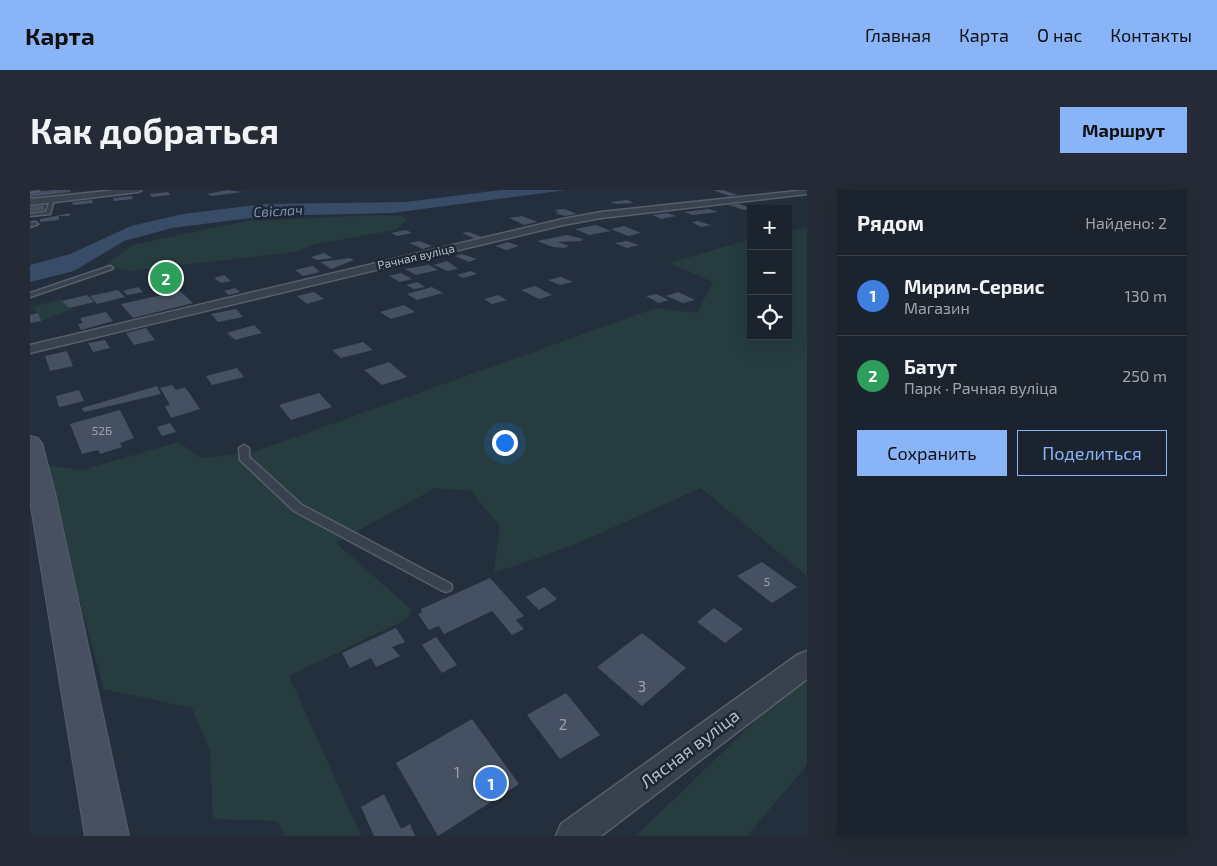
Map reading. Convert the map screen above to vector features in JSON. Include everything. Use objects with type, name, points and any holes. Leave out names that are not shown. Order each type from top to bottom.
[{"type":"main road","points":[[30,443],[42,493],[107,836]]},
{"type":"street","points":[[30,202],[77,193],[138,190]]},
{"type":"street","name":"Рачная вуліца","points":[[30,349],[563,222],[601,215],[807,192]]},
{"type":"street","name":"Лясная вуліца","points":[[574,836],[807,663]]},
{"type":"lane","points":[[30,191],[38,190]]},
{"type":"lane","points":[[30,215],[48,213],[52,199]]},
{"type":"lane","points":[[30,295],[110,268]]},
{"type":"lane","points":[[244,448],[244,458],[298,508],[446,587]]},
{"type":"green space","points":[[376,215],[401,216],[408,220],[395,230],[315,244],[296,252],[130,271],[106,265],[132,245],[247,221]]},
{"type":"green space","points":[[807,228],[807,576],[701,488],[574,545],[494,573],[500,527],[471,491],[435,488],[336,543],[412,610],[407,619],[289,676],[361,836],[285,836],[278,821],[213,819],[210,752],[192,708],[104,689],[42,465],[82,470],[179,442],[201,458],[253,452],[656,308],[697,313],[713,282],[669,263],[747,240],[747,340],[792,340],[792,230]]},
{"type":"green space","points":[[61,299],[70,310],[41,321],[38,313],[31,307]]},
{"type":"green space","points":[[807,683],[807,765],[747,836],[636,836],[792,685]]},
{"type":"water","name":"Свіслач","points":[[502,190],[566,190],[392,213],[266,216],[172,228],[124,241],[74,271],[30,282],[30,265],[70,254],[131,226],[183,214],[265,204],[405,202]]},
{"type":"building","points":[[70,190],[71,192],[30,197],[30,192]]},
{"type":"building","points":[[228,190],[242,192],[212,196],[207,194]]},
{"type":"building","points":[[713,190],[723,190],[738,195],[729,196]]},
{"type":"building","points":[[168,192],[170,195],[152,197],[150,194]]},
{"type":"building","points":[[132,196],[133,199],[114,201],[113,198]]},
{"type":"building","points":[[92,200],[93,203],[73,205],[72,202]]},
{"type":"building","points":[[627,200],[634,203],[617,204],[610,202]]},
{"type":"building","points":[[739,204],[747,207],[747,210],[744,210],[729,205]]},
{"type":"building","points":[[44,205],[45,210],[30,212],[30,207]]},
{"type":"building","points":[[563,209],[577,214],[565,216],[555,213],[559,212],[554,210]]},
{"type":"building","points":[[709,209],[718,212],[693,215],[684,212]]},
{"type":"building","points":[[71,213],[69,216],[59,216],[59,220],[40,222],[40,219]]},
{"type":"building","points":[[667,213],[676,216],[661,219],[652,215]]},
{"type":"building","points":[[522,216],[537,222],[524,225],[509,218]]},
{"type":"building","points":[[698,221],[711,225],[701,227],[692,222]]},
{"type":"building","points":[[596,225],[611,231],[589,235],[575,229]]},
{"type":"building","points":[[624,226],[641,233],[628,236],[611,229]]},
{"type":"building","points":[[406,230],[412,233],[397,236],[391,233]]},
{"type":"building","points":[[469,232],[484,238],[476,239],[462,233]]},
{"type":"building","points":[[567,235],[584,239],[580,240],[583,241],[558,242],[569,246],[564,248],[553,247],[537,241]]},
{"type":"building","points":[[419,241],[432,246],[423,249],[409,243]]},
{"type":"building","points":[[627,241],[639,245],[627,248],[615,243]]},
{"type":"building","points":[[508,242],[519,246],[506,250],[495,246]]},
{"type":"building","points":[[324,253],[333,258],[317,260],[311,257]]},
{"type":"building","points":[[462,254],[477,259],[469,262],[455,256]]},
{"type":"building","points":[[350,258],[354,260],[331,269],[320,262]]},
{"type":"building","points":[[447,261],[458,269],[447,271],[434,265]]},
{"type":"building","points":[[429,265],[438,270],[416,275],[405,269]]},
{"type":"building","points":[[313,266],[320,272],[303,276],[295,270]]},
{"type":"building","points":[[471,271],[477,274],[463,278],[457,275]]},
{"type":"building","points":[[401,273],[412,279],[400,282],[389,276]]},
{"type":"building","points":[[224,275],[231,281],[221,283],[214,278]]},
{"type":"building","points":[[561,277],[573,282],[560,285],[548,280]]},
{"type":"building","points":[[417,282],[425,287],[414,289],[406,285]]},
{"type":"building","points":[[535,286],[552,295],[539,299],[521,290]]},
{"type":"building","points":[[138,287],[143,292],[128,295],[123,291]]},
{"type":"building","points":[[432,287],[443,293],[417,300],[407,294]]},
{"type":"building","points":[[235,288],[240,292],[229,295],[224,291]]},
{"type":"building","points":[[118,290],[125,297],[97,304],[90,296]]},
{"type":"building","points":[[180,291],[193,303],[133,318],[121,304]]},
{"type":"building","points":[[314,292],[324,299],[307,304],[297,296]]},
{"type":"building","points":[[678,292],[695,300],[683,303],[666,296]]},
{"type":"building","points":[[656,294],[669,300],[659,303],[646,296]]},
{"type":"building","points":[[87,295],[94,302],[69,308],[62,301]]},
{"type":"building","points":[[498,295],[507,300],[492,304],[484,299]]},
{"type":"building","points":[[404,305],[415,312],[391,319],[380,312]]},
{"type":"building","points":[[236,309],[243,317],[218,322],[211,314]]},
{"type":"building","points":[[106,312],[113,321],[81,330],[78,324],[83,323],[80,318]]},
{"type":"building","points":[[38,313],[41,321],[30,323],[30,315]]},
{"type":"building","points":[[254,325],[262,333],[235,340],[227,333]]},
{"type":"building","points":[[146,328],[155,340],[134,345],[126,333]]},
{"type":"building","points":[[105,340],[110,348],[93,352],[88,343]]},
{"type":"building","points":[[363,342],[373,350],[341,358],[332,350]]},
{"type":"building","points":[[67,351],[73,366],[50,371],[45,356]]},
{"type":"building","points":[[389,362],[407,377],[382,385],[364,370]]},
{"type":"building","points":[[237,368],[244,377],[212,385],[206,376]]},
{"type":"building","points":[[172,385],[176,390],[185,387],[200,409],[171,418],[165,406],[170,405],[160,388]]},
{"type":"building","points":[[157,386],[161,394],[84,412],[82,408]]},
{"type":"building","points":[[79,390],[84,401],[59,407],[56,396]]},
{"type":"building","points":[[319,393],[332,407],[291,420],[279,405]]},
{"type":"building","points":[[120,410],[134,438],[120,443],[122,447],[100,454],[98,450],[82,454],[70,424]]},
{"type":"building","points":[[170,423],[176,432],[162,436],[157,427]]},
{"type":"building","points":[[762,562],[797,587],[772,603],[737,576]]},
{"type":"building","points":[[490,578],[524,616],[516,620],[524,629],[512,635],[492,611],[444,634],[439,626],[429,630],[418,614],[422,613],[421,609]]},
{"type":"building","points":[[544,587],[557,599],[539,610],[526,597]]},
{"type":"building","points":[[714,608],[743,629],[725,643],[697,622]]},
{"type":"building","points":[[396,628],[405,642],[392,647],[400,656],[376,667],[371,658],[350,668],[342,653]]},
{"type":"building","points":[[642,633],[686,668],[642,706],[597,667]]},
{"type":"building","points":[[436,637],[457,665],[442,673],[422,645]]},
{"type":"building","points":[[566,693],[600,735],[560,759],[527,715]]},
{"type":"building","points":[[472,719],[519,784],[438,836],[396,763]]},
{"type":"building","points":[[384,794],[401,829],[410,824],[415,836],[374,836],[361,807]]},
{"type":"place","name":"Батут","points":[[166,278]]},
{"type":"place","name":"Мирим-Сервис","points":[[491,783]]}]
